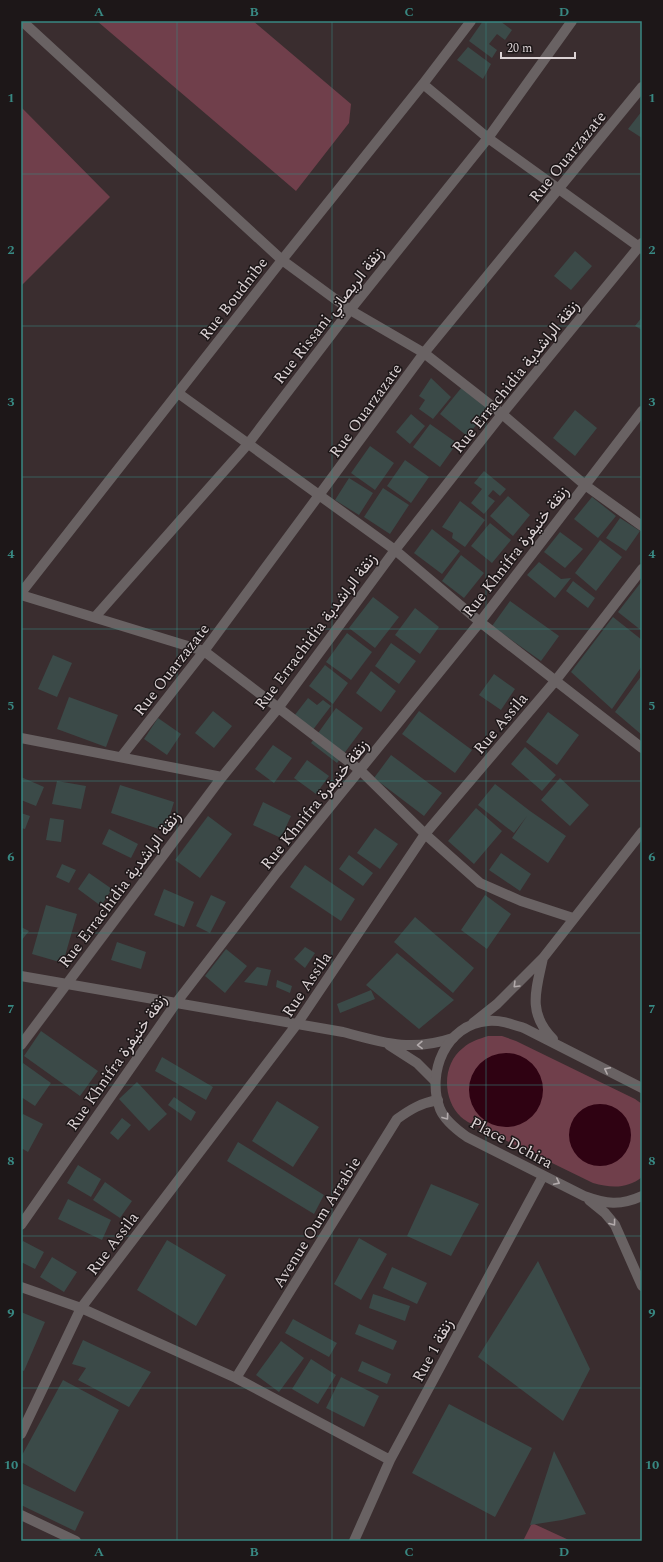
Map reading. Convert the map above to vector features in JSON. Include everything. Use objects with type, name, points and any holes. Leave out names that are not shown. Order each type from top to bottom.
[{"type":"street","points":[[22,21],[282,260],[350,310],[424,354],[502,414],[585,485],[642,526]]},
{"type":"street","name":"Rue Boudnibe","points":[[21,594],[471,21]]},
{"type":"street","name":"Rue Rissani زنقة الريصاني","points":[[95,617],[248,444],[350,310],[488,138],[572,21]]},
{"type":"street","points":[[423,84],[488,138],[559,190],[641,246]]},
{"type":"street","name":"Rue Ouarzazate","points":[[121,757],[204,651],[424,354],[642,87]]},
{"type":"street","name":"Rue Errachidia زنقة الراشدية","points":[[21,1045],[222,777],[279,707],[395,550],[502,414],[641,246]]},
{"type":"street","points":[[178,393],[395,550],[480,622],[642,748]]},
{"type":"street","name":"Rue Khnifra زنقة خنيفرة","points":[[21,1225],[176,1003],[277,872],[480,622],[642,411]]},
{"type":"street","name":"Rue Assila","points":[[21,1434],[81,1308],[297,1024],[425,834],[556,680],[642,569]]},
{"type":"street","points":[[21,594],[204,651],[361,770],[425,834],[480,884],[521,901],[573,918]]},
{"type":"street","points":[[21,738],[222,777]]},
{"type":"street","points":[[468,1027],[497,1004],[543,958],[642,832]]},
{"type":"street","points":[[543,958],[535,1004],[538,1018],[545,1032],[558,1045]]},
{"type":"street","points":[[21,976],[343,1032],[387,1044],[423,1046],[453,1038]]},
{"type":"street","name":"Place Dchira","points":[[642,1087],[524,1028],[506,1022],[487,1021],[468,1027],[453,1038],[442,1054],[435,1072],[435,1092],[441,1110],[452,1126],[467,1137],[584,1196],[603,1203],[623,1203],[642,1196]]},
{"type":"street","points":[[387,1044],[417,1062],[435,1082]]},
{"type":"street","name":"Avenue Oum Arrabie","points":[[236,1378],[397,1119],[412,1108],[424,1102],[438,1100]]},
{"type":"street","name":"Rue 1 زنقة","points":[[354,1541],[390,1460],[543,1176]]},
{"type":"street","points":[[584,1196],[605,1213],[615,1225],[642,1286]]},
{"type":"street","points":[[21,1287],[81,1308],[236,1378],[390,1460]]},
{"type":"street","points":[[21,1515],[76,1541]]},
{"type":"shaded area","points":[[97,21],[253,21],[351,104],[349,123],[296,191]]},
{"type":"shaded area","points":[[21,107],[110,197],[21,286]]},
{"type":"shaded area","points":[[488,1036],[502,1036],[516,1041],[635,1099],[642,1104],[642,1177],[631,1184],[619,1186],[606,1186],[593,1183],[474,1125],[461,1117],[450,1101],[448,1091],[448,1072],[451,1063],[456,1055],[466,1046],[475,1040]]},
{"type":"shaded area","points":[[506,1053],[527,1059],[537,1069],[543,1090],[537,1111],[527,1121],[506,1127],[485,1121],[475,1111],[469,1090],[475,1069],[485,1059]]},
{"type":"shaded area","points":[[600,1104],[612,1106],[622,1113],[629,1123],[631,1135],[629,1147],[622,1157],[612,1164],[600,1166],[588,1164],[578,1157],[571,1147],[569,1135],[571,1123],[578,1113],[588,1106]]},
{"type":"shaded area","points":[[532,1523],[571,1541],[523,1541]]},
{"type":"building","points":[[483,21],[500,21],[512,30],[505,40],[497,34],[489,44],[497,50],[492,58],[469,41]]},
{"type":"building","points":[[468,47],[491,64],[483,79],[457,60]]},
{"type":"building","points":[[642,111],[642,138],[628,129]]},
{"type":"building","points":[[575,251],[592,266],[571,290],[554,276]]},
{"type":"building","points":[[642,317],[642,330],[635,326]]},
{"type":"building","points":[[431,378],[451,397],[433,419],[419,409],[425,400],[419,396]]},
{"type":"building","points":[[462,387],[489,410],[467,436],[440,414]]},
{"type":"building","points":[[575,410],[597,428],[575,456],[553,438]]},
{"type":"building","points":[[411,414],[425,426],[410,444],[396,432]]},
{"type":"building","points":[[430,424],[457,443],[440,467],[413,447]]},
{"type":"building","points":[[370,446],[394,463],[375,490],[351,473]]},
{"type":"building","points":[[405,460],[429,477],[411,503],[387,486]]},
{"type":"building","points":[[484,471],[506,489],[500,496],[493,490],[488,496],[495,501],[484,514],[471,503],[482,489],[474,483]]},
{"type":"building","points":[[349,478],[373,493],[359,515],[335,500]]},
{"type":"building","points":[[383,488],[409,505],[390,534],[364,517]]},
{"type":"building","points":[[508,496],[530,515],[513,536],[490,516]]},
{"type":"building","points":[[592,497],[616,516],[598,538],[574,519]]},
{"type":"building","points":[[460,501],[485,520],[465,547],[452,538],[453,533],[442,527]]},
{"type":"building","points":[[620,518],[640,531],[626,551],[606,538]]},
{"type":"building","points":[[490,523],[511,540],[492,563],[471,546]]},
{"type":"building","points":[[432,529],[460,551],[442,574],[414,553]]},
{"type":"building","points":[[560,532],[583,549],[565,568],[544,552]]},
{"type":"building","points":[[600,540],[622,557],[596,591],[575,573]]},
{"type":"building","points":[[461,555],[484,573],[464,598],[442,581]]},
{"type":"building","points":[[539,562],[561,579],[571,578],[555,598],[527,575]]},
{"type":"building","points":[[573,581],[595,598],[588,608],[566,591]]},
{"type":"building","points":[[642,581],[642,631],[618,612]]},
{"type":"building","points":[[373,597],[399,617],[375,648],[349,628]]},
{"type":"building","points":[[510,601],[559,636],[541,661],[492,626]]},
{"type":"building","points":[[415,608],[439,627],[420,654],[395,635]]},
{"type":"building","points":[[613,617],[642,640],[642,666],[612,709],[571,672]]},
{"type":"building","points":[[347,633],[372,652],[351,680],[326,662]]},
{"type":"building","points":[[391,643],[416,661],[399,684],[375,666]]},
{"type":"building","points":[[53,655],[72,663],[57,697],[38,689]]},
{"type":"building","points":[[325,665],[348,683],[333,704],[309,686]]},
{"type":"building","points":[[371,671],[396,691],[381,712],[356,693]]},
{"type":"building","points":[[494,674],[515,689],[501,710],[479,695]]},
{"type":"building","points":[[642,675],[642,735],[615,712]]},
{"type":"building","points":[[69,697],[118,715],[106,747],[57,729]]},
{"type":"building","points":[[308,698],[317,705],[323,700],[331,706],[312,731],[294,716]]},
{"type":"building","points":[[336,708],[363,728],[337,763],[311,743]]},
{"type":"building","points":[[213,711],[232,726],[214,748],[195,733]]},
{"type":"building","points":[[419,711],[472,750],[455,773],[402,734]]},
{"type":"building","points":[[548,712],[579,735],[557,765],[526,742]]},
{"type":"building","points":[[158,718],[181,734],[167,755],[144,739]]},
{"type":"building","points":[[273,745],[292,758],[274,783],[255,769]]},
{"type":"building","points":[[525,747],[556,775],[542,791],[511,764]]},
{"type":"building","points":[[391,755],[442,793],[424,816],[374,778]]},
{"type":"building","points":[[307,760],[329,776],[316,794],[294,778]]},
{"type":"building","points":[[21,777],[44,787],[36,806],[21,800]]},
{"type":"building","points":[[560,778],[589,805],[570,826],[541,800]]},
{"type":"building","points":[[57,781],[86,786],[81,809],[52,804]]},
{"type":"building","points":[[495,784],[566,836],[548,863],[512,838],[527,816],[514,833],[478,805]]},
{"type":"building","points":[[120,785],[174,802],[165,831],[111,813]]},
{"type":"building","points":[[263,802],[291,816],[281,838],[253,825]]},
{"type":"building","points":[[476,808],[502,831],[474,864],[448,841]]},
{"type":"building","points":[[21,813],[30,816],[25,829],[21,828]]},
{"type":"building","points":[[208,816],[232,834],[200,878],[175,860]]},
{"type":"building","points":[[50,818],[64,820],[61,842],[46,840]]},
{"type":"building","points":[[375,828],[398,844],[380,869],[357,853]]},
{"type":"building","points":[[109,829],[138,844],[131,858],[102,844]]},
{"type":"building","points":[[501,853],[531,874],[520,891],[489,870]]},
{"type":"building","points":[[349,855],[373,873],[363,886],[339,869]]},
{"type":"building","points":[[62,864],[76,870],[69,883],[56,877]]},
{"type":"building","points":[[305,865],[355,899],[341,921],[290,887]]},
{"type":"building","points":[[89,873],[112,889],[101,906],[78,889]]},
{"type":"building","points":[[164,889],[194,902],[184,927],[154,915]]},
{"type":"building","points":[[211,895],[226,902],[210,933],[196,926]]},
{"type":"building","points":[[485,895],[511,914],[487,949],[461,930]]},
{"type":"building","points":[[46,905],[77,914],[63,963],[32,954]]},
{"type":"building","points":[[415,917],[474,968],[453,993],[394,942]]},
{"type":"building","points":[[21,927],[29,931],[21,941]]},
{"type":"building","points":[[117,942],[146,952],[141,969],[111,960]]},
{"type":"building","points":[[305,947],[315,953],[305,968],[294,959]]},
{"type":"building","points":[[226,949],[247,966],[225,993],[205,976]]},
{"type":"building","points":[[397,953],[454,1000],[419,1029],[366,985]]},
{"type":"building","points":[[257,967],[271,970],[267,986],[244,982]]},
{"type":"building","points":[[277,980],[292,986],[290,993],[276,987]]},
{"type":"building","points":[[371,990],[375,999],[340,1013],[337,1004]]},
{"type":"building","points":[[41,1031],[98,1071],[80,1096],[24,1056]]},
{"type":"building","points":[[162,1057],[213,1087],[206,1100],[155,1071]]},
{"type":"building","points":[[23,1063],[51,1083],[35,1106],[21,1097],[21,1067]]},
{"type":"building","points":[[137,1082],[167,1114],[149,1131],[119,1099]]},
{"type":"building","points":[[174,1097],[196,1112],[191,1121],[168,1105]]},
{"type":"building","points":[[277,1101],[319,1127],[293,1167],[252,1141]]},
{"type":"building","points":[[23,1114],[43,1124],[28,1152],[21,1148],[21,1118]]},
{"type":"building","points":[[122,1118],[131,1125],[118,1140],[110,1133]]},
{"type":"building","points":[[238,1142],[324,1195],[314,1214],[227,1161]]},
{"type":"building","points":[[78,1165],[101,1179],[91,1197],[67,1183]]},
{"type":"building","points":[[105,1182],[132,1201],[120,1218],[93,1200]]},
{"type":"building","points":[[431,1184],[479,1204],[451,1256],[407,1236]]},
{"type":"building","points":[[68,1199],[111,1220],[102,1240],[58,1219]]},
{"type":"building","points":[[359,1238],[387,1254],[361,1300],[334,1284]]},
{"type":"building","points":[[167,1240],[226,1275],[196,1326],[137,1290]]},
{"type":"building","points":[[23,1241],[44,1252],[35,1269],[21,1262],[21,1245]]},
{"type":"building","points":[[52,1257],[77,1272],[64,1292],[40,1277]]},
{"type":"building","points":[[538,1261],[590,1369],[563,1421],[478,1357]]},
{"type":"building","points":[[392,1267],[427,1283],[417,1304],[383,1288]]},
{"type":"building","points":[[373,1294],[410,1306],[405,1321],[369,1308]]},
{"type":"building","points":[[21,1312],[45,1322],[24,1371],[21,1370]]},
{"type":"building","points":[[293,1319],[337,1343],[329,1357],[285,1333]]},
{"type":"building","points":[[359,1324],[397,1341],[393,1350],[355,1334]]},
{"type":"building","points":[[83,1340],[151,1372],[129,1407],[78,1380],[86,1368],[72,1364]]},
{"type":"building","points":[[281,1341],[304,1358],[279,1392],[256,1375]]},
{"type":"building","points":[[311,1359],[336,1375],[318,1404],[292,1389]]},
{"type":"building","points":[[362,1361],[391,1374],[387,1384],[358,1371]]},
{"type":"building","points":[[341,1377],[379,1396],[364,1427],[326,1408]]},
{"type":"building","points":[[63,1380],[119,1410],[75,1492],[21,1462],[21,1457]]},
{"type":"building","points":[[449,1404],[532,1448],[495,1517],[412,1473]]},
{"type":"building","points":[[554,1451],[586,1514],[562,1520],[530,1525]]},
{"type":"building","points":[[21,1483],[84,1512],[75,1531],[21,1505]]}]
